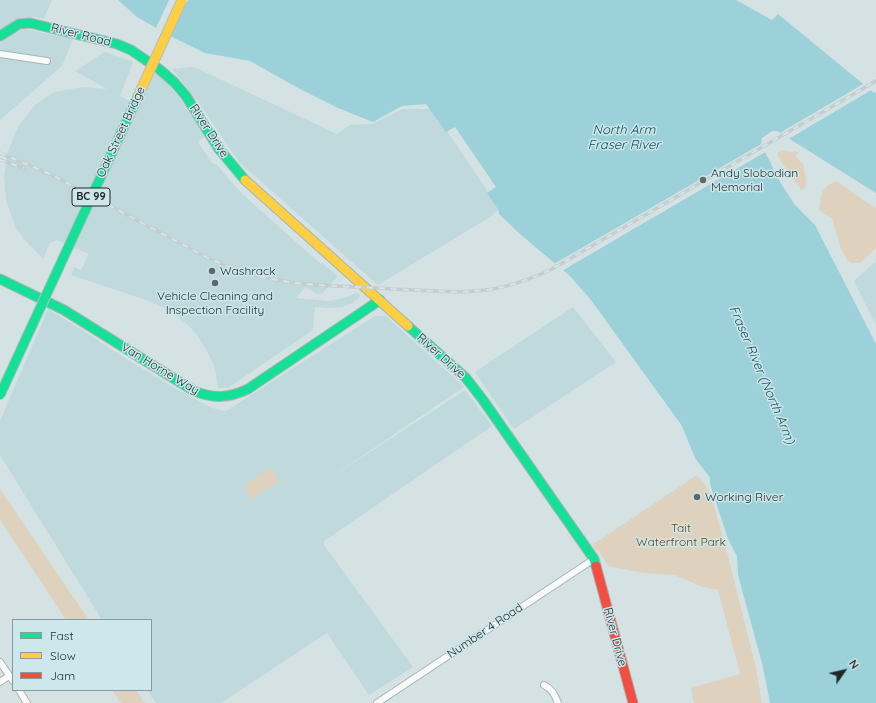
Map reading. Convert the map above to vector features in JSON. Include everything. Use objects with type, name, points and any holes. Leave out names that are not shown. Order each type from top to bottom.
[{"type":"main road","name":"Oak Street Bridge","points":[[0,380],[175,0]]},
{"type":"main road","name":"Oak Street Bridge","points":[[0,395],[182,0]]},
{"type":"main road","name":"River Road","points":[[0,36],[19,24],[30,23],[117,44],[131,50],[159,70]]},
{"type":"main road","name":"River Drive","points":[[159,70],[174,82],[186,96],[219,149],[241,176],[466,378],[488,406],[594,559],[633,703]]},
{"type":"main road","name":"Van Horne Way","points":[[0,280],[51,302],[194,391],[202,395],[216,397],[228,397],[248,389],[380,300]]},
{"type":"street","points":[[0,54],[47,61]]},
{"type":"street","name":"Number 4 Road","points":[[377,703],[594,559]]},
{"type":"street","points":[[0,662],[11,679],[0,682]]},
{"type":"street","points":[[544,685],[550,688],[556,696],[558,703]]},
{"type":"street","points":[[20,691],[28,703]]},
{"type":"shaded area","points":[[0,0],[52,0],[44,18],[32,17],[0,31]]},
{"type":"shaded area","points":[[24,29],[73,39],[62,66],[0,120],[0,44],[7,37]]},
{"type":"shaded area","points":[[105,52],[133,62],[120,96],[137,105],[155,73],[169,85],[178,96],[205,136],[198,142],[212,163],[217,165],[242,194],[321,264],[322,263],[338,276],[323,293],[317,294],[305,287],[296,298],[329,301],[347,297],[356,293],[360,295],[359,298],[352,303],[342,307],[315,307],[313,330],[228,388],[218,388],[215,368],[198,336],[188,325],[170,310],[147,300],[71,275],[74,267],[81,270],[89,254],[57,240],[50,243],[43,259],[16,228],[6,200],[4,175],[8,151],[19,125],[35,105],[54,92],[83,87],[107,89],[75,71]]},
{"type":"shaded area","points":[[194,67],[337,134],[350,125],[372,124],[403,109],[432,109],[500,209],[490,217],[378,285],[239,162],[199,103],[172,69]]},
{"type":"shaded area","points":[[876,261],[876,325],[854,281]]},
{"type":"shaded area","points":[[573,307],[616,362],[514,429],[475,372]]},
{"type":"shaded area","points":[[48,309],[171,386],[212,408],[226,411],[375,316],[386,316],[464,387],[318,486],[465,390],[492,426],[324,541],[324,545],[413,667],[369,695],[327,633],[221,703],[156,703],[148,691],[152,691],[152,619],[101,619],[0,455],[0,421]]},
{"type":"green space","points":[[783,150],[798,152],[796,157],[804,165],[806,179],[805,188],[801,190],[778,157],[778,152]]},
{"type":"green space","points":[[837,181],[876,208],[876,248],[860,263],[851,263],[848,261],[841,249],[832,218],[819,210],[823,192],[827,186]]},
{"type":"green space","points":[[270,468],[279,481],[252,499],[243,486]]},
{"type":"green space","name":"Tait Waterfront Park","points":[[697,475],[710,492],[725,544],[756,668],[762,703],[694,703],[691,688],[740,674],[718,590],[703,587],[674,575],[643,573],[608,566],[598,550],[596,550],[592,545]]},
{"type":"green space","points":[[0,489],[88,619],[65,619],[0,520]]},
{"type":"green space","points":[[113,691],[137,691],[145,703],[121,703]]},
{"type":"water","name":"North Arm Fraser River","points":[[118,0],[736,0],[772,20],[778,14],[876,93],[876,193],[777,131],[772,131],[762,138],[761,144],[780,182],[795,205],[815,225],[876,344],[876,703],[770,703],[763,667],[738,575],[737,556],[728,539],[710,484],[710,478],[695,458],[682,426],[591,300],[570,276],[521,235],[499,214],[498,209],[487,193],[496,187],[455,127],[446,132],[426,104],[402,106],[373,122],[338,108],[298,88],[250,61],[205,53],[174,38],[137,17]]},
{"type":"pier","points":[[169,0],[188,0],[170,38],[155,30]]},
{"type":"pier","points":[[865,83],[873,89],[787,140],[778,134]]},
{"type":"pier","points":[[763,143],[767,151],[562,271],[554,264]]},
{"type":"railway","points":[[0,153],[52,175],[208,258],[250,274],[277,280],[320,285],[463,292],[495,289],[511,285],[552,269],[876,81]]},
{"type":"railway","points":[[0,160],[24,168]]},
{"type":"traffic: fast","points":[[0,36],[19,24],[30,23],[117,44],[131,50],[159,69],[174,82],[186,96],[219,149],[245,180]]},
{"type":"traffic: fast","points":[[0,395],[139,94]]},
{"type":"traffic: fast","points":[[0,279],[64,310],[194,391],[201,394],[215,396],[228,396],[248,389],[380,300]]},
{"type":"traffic: fast","points":[[408,326],[466,378],[594,559],[596,566]]},
{"type":"traffic: slow","points":[[139,94],[182,0]]},
{"type":"traffic: slow","points":[[245,180],[408,326]]},
{"type":"traffic: jam","points":[[596,566],[633,703]]},
{"type":"place","name":"Andy Slobodian Memorial","points":[[703,180]]},
{"type":"place","name":"Washrack","points":[[212,271]]},
{"type":"place","name":"Vehicle Cleaning and Inspection Facility","points":[[215,283]]},
{"type":"place","name":"Working River","points":[[697,497]]},
{"type":"water label","name":"Fraser River (North Arm)","points":[[762,375]]}]
